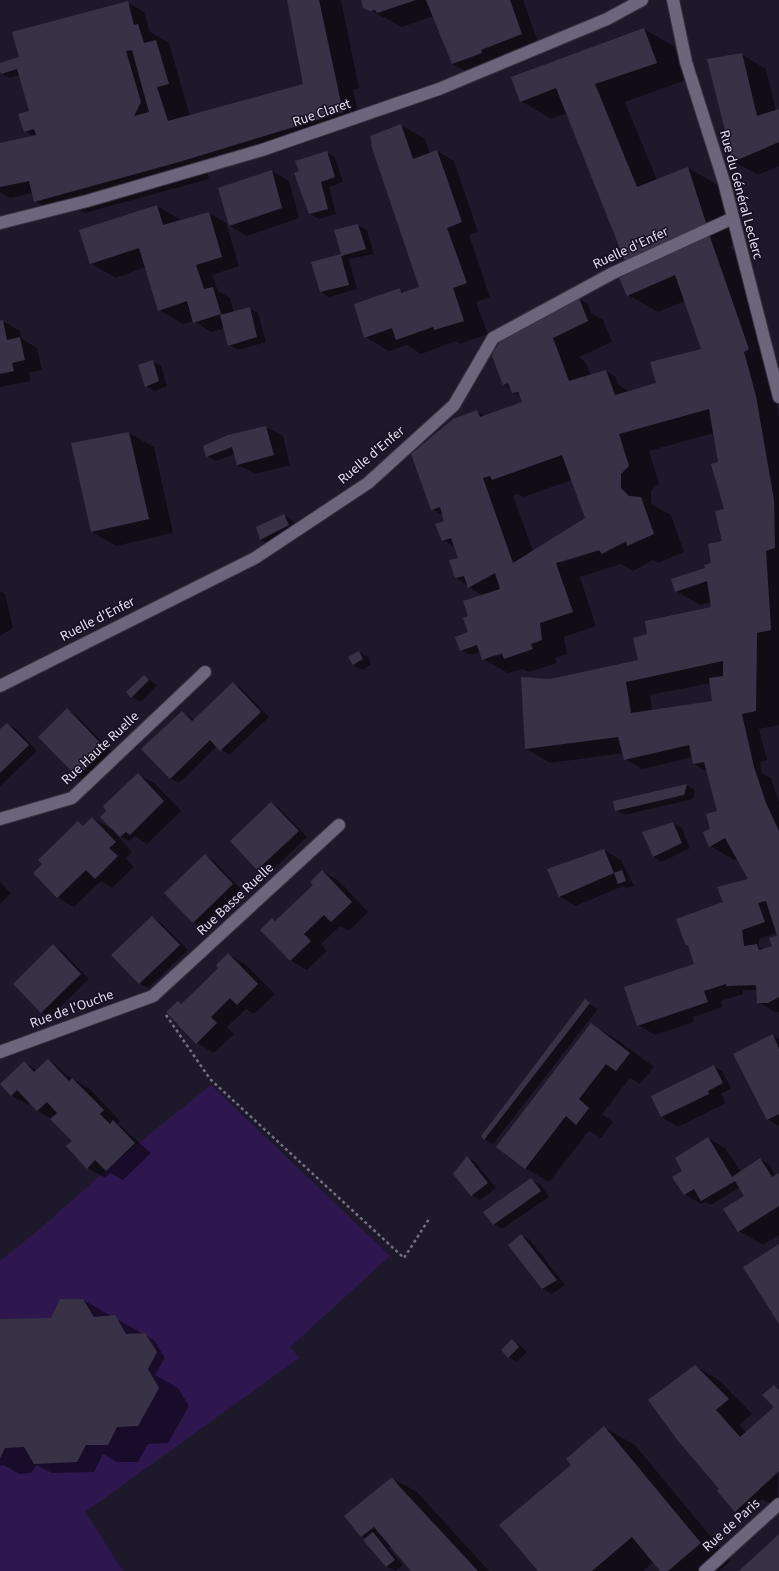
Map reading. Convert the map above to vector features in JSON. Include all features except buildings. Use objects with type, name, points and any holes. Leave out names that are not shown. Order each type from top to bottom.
[{"type":"street","name":"Rue Claret","points":[[0,223],[94,199],[262,150],[439,89],[607,19],[642,0]]},
{"type":"street","name":"Rue du Général Leclerc","points":[[673,0],[686,62],[724,182],[779,398]]},
{"type":"street","name":"Ruelle d'Enfer","points":[[0,686],[255,558],[368,483],[454,405],[493,338],[613,273],[733,218]]},
{"type":"street","name":"Rue Haute Ruelle","points":[[0,819],[72,798],[205,672]]},
{"type":"street","name":"Rue Basse Ruelle","points":[[153,996],[339,825]]},
{"type":"street","name":"Rue de l'Ouche","points":[[0,1052],[153,996]]},
{"type":"street","name":"Rue de Paris","points":[[705,1571],[779,1504]]},
{"type":"path","points":[[153,996],[210,1079],[404,1258],[429,1219]]},
{"type":"shaded area","points":[[211,1085],[390,1256],[290,1347],[299,1358],[85,1512],[123,1571],[0,1571],[0,1261],[41,1228],[120,1158]]}]
